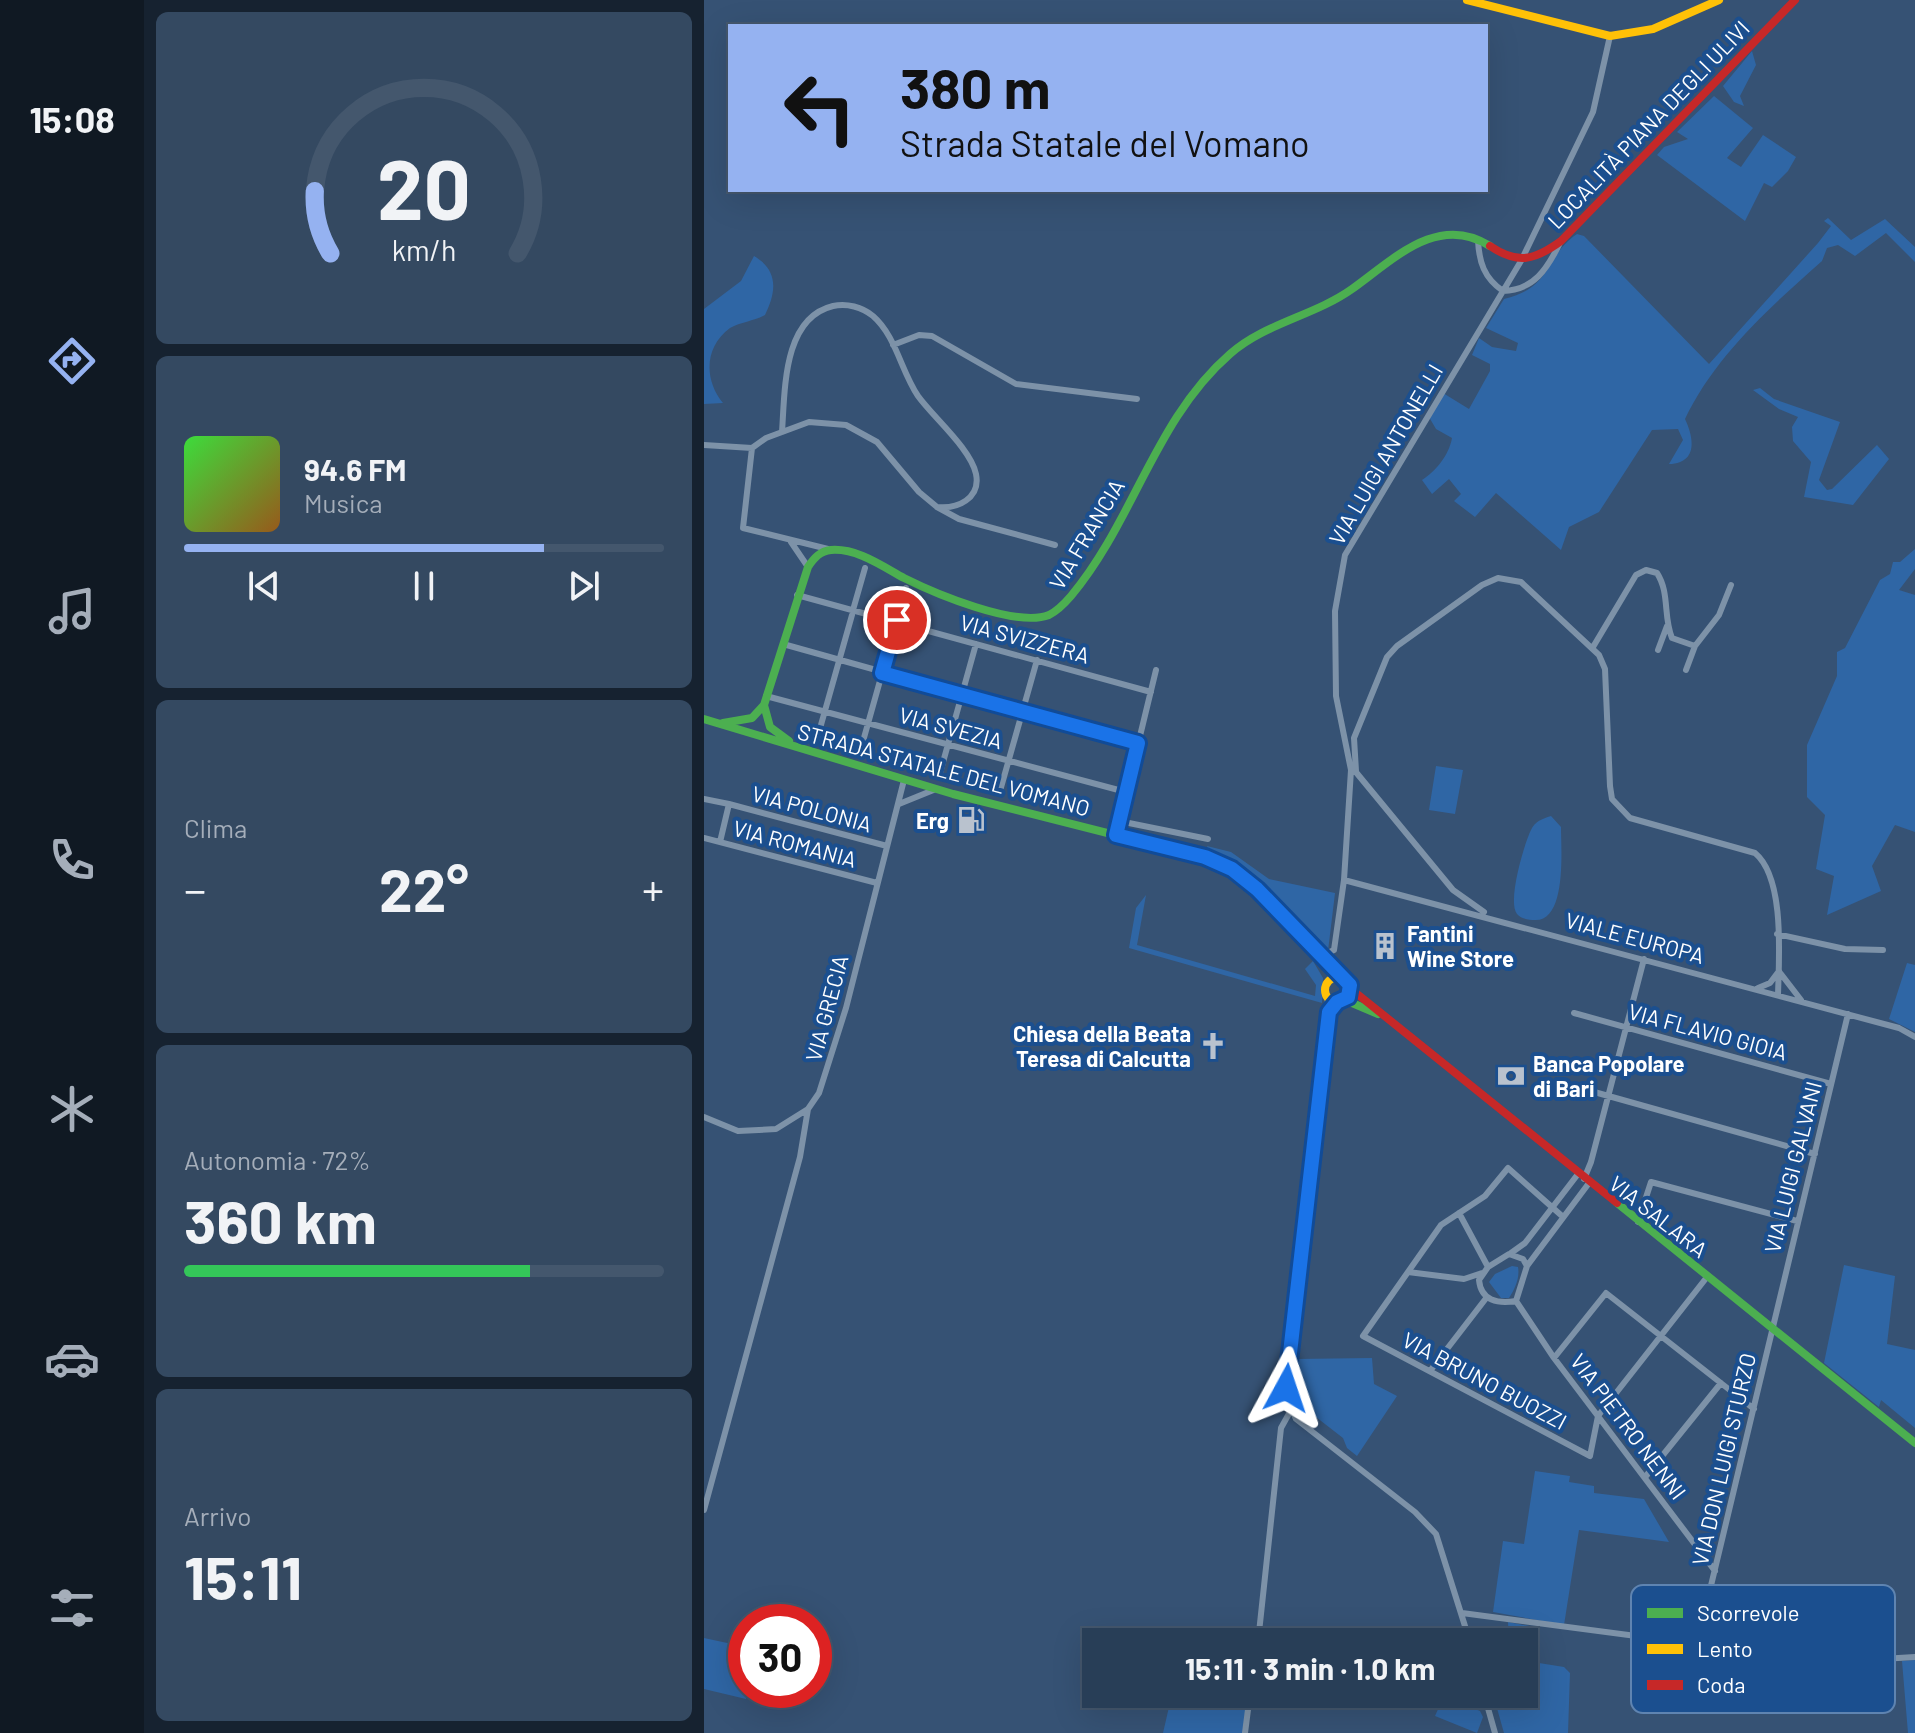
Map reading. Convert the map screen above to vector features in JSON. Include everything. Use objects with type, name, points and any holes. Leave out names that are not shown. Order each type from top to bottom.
[{"type":"main road","points":[[1467,0],[1610,36],[1630,36],[1652,30],[1719,0]]},
{"type":"main road","name":"LOCALITÀ PIANA DEGLI ULIVI","points":[[1521,261],[1539,258],[1561,241],[1795,0]]},
{"type":"main road","name":"VIA FRANCIA","points":[[834,550],[985,607],[1028,618],[1057,611],[1080,587],[1169,428],[1229,354],[1270,326],[1321,308],[1413,248],[1449,232],[1462,233],[1478,240]]},
{"type":"main road","points":[[1478,240],[1521,261]]},
{"type":"main road","points":[[755,735],[797,595],[810,563],[834,550]]},
{"type":"main road","points":[[719,724],[745,721],[763,707]]},
{"type":"main road","points":[[763,707],[776,734],[804,749]]},
{"type":"main road","name":"STRADA STATALE DEL VOMANO","points":[[704,719],[936,789],[1224,864],[1249,881],[1340,977]]},
{"type":"main road","points":[[1322,960],[1329,981],[1327,995],[1341,1001],[1351,989],[1348,981],[1340,977],[1329,981]]},
{"type":"main road","name":"VIA SALARA","points":[[1351,989],[1915,1443]]},
{"type":"main road","name":"VIA SALARA","points":[[1341,1001],[1381,1016]]},
{"type":"street","name":"LOCALITÀ PIANA DEGLI ULIVI","points":[[1521,261],[1593,112],[1610,36]]},
{"type":"street","points":[[1478,240],[1482,268],[1490,282],[1503,291],[1524,289],[1532,283],[1550,262],[1561,241]]},
{"type":"street","name":"VIA LUIGI ANTONELLI","points":[[1322,960],[1334,950],[1354,771],[1336,696],[1335,611],[1345,555],[1521,261]]},
{"type":"street","points":[[782,432],[797,333],[811,314],[837,305],[861,309],[883,328],[917,394],[966,455],[976,474],[974,492],[967,500],[952,509],[937,507]]},
{"type":"street","points":[[893,345],[919,335],[932,336],[1016,384],[1137,399]]},
{"type":"street","points":[[704,445],[752,448],[809,422],[829,421],[864,432],[877,442],[919,492],[937,507],[959,519],[1055,545]]},
{"type":"street","points":[[752,448],[743,528],[834,550]]},
{"type":"street","points":[[789,539],[810,563]]},
{"type":"street","points":[[805,543],[810,563]]},
{"type":"street","points":[[817,739],[865,568]]},
{"type":"street","points":[[1593,647],[1636,575],[1646,570],[1657,573],[1664,584],[1667,626],[1672,638],[1695,646]]},
{"type":"street","points":[[1494,917],[1472,906],[1453,890],[1354,771],[1354,738],[1387,657],[1397,646],[1482,585],[1498,578],[1521,582],[1593,647],[1605,669],[1612,799],[1630,818],[1755,853],[1765,861],[1773,883],[1778,995]]},
{"type":"street","points":[[1686,670],[1695,646],[1719,615],[1731,585]]},
{"type":"street","points":[[860,752],[906,588]]},
{"type":"street","name":"VIA SVIZZERA","points":[[797,595],[853,613],[896,621],[1151,692]]},
{"type":"street","points":[[1658,650],[1667,626]]},
{"type":"street","points":[[783,644],[1138,743]]},
{"type":"street","points":[[940,773],[976,644]]},
{"type":"street","points":[[1000,791],[1037,660]]},
{"type":"street","points":[[1116,835],[1156,670]]},
{"type":"street","name":"VIA SVEZIA","points":[[763,707],[825,711],[1126,792]]},
{"type":"street","name":"VIA GRECIA","points":[[808,1109],[825,1080],[904,780]]},
{"type":"street","points":[[908,798],[915,783]]},
{"type":"street","points":[[899,804],[936,789]]},
{"type":"street","name":"VIA POLONIA","points":[[704,799],[887,846]]},
{"type":"street","name":"VIA POLONIA","points":[[720,842],[729,804]]},
{"type":"street","points":[[1119,821],[1206,839],[1200,856]]},
{"type":"street","name":"VIA ROMANIA","points":[[704,838],[877,883]]},
{"type":"street","name":"VIALE EUROPA","points":[[1344,880],[1494,917],[1899,1028],[1915,1037]]},
{"type":"street","points":[[1777,934],[1845,949],[1883,950]]},
{"type":"street","points":[[1459,1213],[1485,1270],[1479,1286],[1487,1297],[1501,1303],[1516,1301],[1527,1266],[1562,1216],[1591,1162],[1644,959]]},
{"type":"street","points":[[1755,989],[1770,983],[1779,971]]},
{"type":"street","points":[[1779,971],[1786,985],[1804,1002]]},
{"type":"street","points":[[1327,995],[1329,1012],[1287,1374],[1291,1410],[1303,1427],[1427,1522],[1441,1543],[1466,1628]]},
{"type":"street","points":[[1329,1012],[1341,1001]]},
{"type":"street","name":"VIA FLAVIO GIOIA","points":[[1574,1013],[1831,1084]]},
{"type":"street","name":"VIA LUIGI GALVANI","points":[[1772,1329],[1848,1014]]},
{"type":"street","points":[[1580,1088],[1815,1154]]},
{"type":"street","points":[[704,1117],[738,1131],[763,1131],[785,1125],[808,1109]]},
{"type":"street","points":[[704,1510],[800,1157],[808,1109]]},
{"type":"street","points":[[1562,1216],[1551,1206],[1508,1168],[1485,1196],[1441,1225],[1408,1272],[1464,1279],[1485,1270],[1525,1243],[1551,1206],[1584,1179]]},
{"type":"street","points":[[1638,1222],[1651,1182],[1797,1221]]},
{"type":"street","points":[[1509,1254],[1523,1259],[1527,1266]]},
{"type":"street","name":"VIA BRUNO BUOZZI","points":[[1408,1272],[1363,1336],[1590,1456],[1598,1416]]},
{"type":"street","points":[[1598,1416],[1707,1277]]},
{"type":"street","points":[[1554,1358],[1606,1293],[1754,1409]]},
{"type":"street","points":[[1430,1371],[1487,1297]]},
{"type":"street","name":"VIA PIETRO NENNI","points":[[1516,1301],[1554,1358],[1715,1571]]},
{"type":"street","name":"VIA DON LUIGI STURZO","points":[[1712,1585],[1772,1329]]},
{"type":"street","points":[[1646,1476],[1721,1383]]},
{"type":"street","points":[[1260,1628],[1281,1428],[1291,1410]]},
{"type":"street","points":[[1462,1613],[1631,1635]]},
{"type":"street","points":[[1895,1658],[1915,1657]]},
{"type":"street","points":[[1245,1733],[1248,1708]]},
{"type":"street","points":[[1488,1708],[1495,1733]]},
{"type":"shaded area","points":[[1752,51],[1756,65],[1740,96],[1744,106],[1734,102],[1723,86]]},
{"type":"shaded area","points":[[1714,96],[1753,128],[1727,158],[1741,167],[1763,135],[1796,157],[1788,171],[1772,187],[1764,183],[1745,221],[1657,155],[1664,147],[1688,139],[1677,132]]},
{"type":"shaded area","points":[[1828,218],[1851,240],[1885,219],[1915,247],[1915,262],[1886,233],[1855,256],[1838,245],[1827,248],[1822,261],[1728,353],[1697,396],[1685,419],[1692,441],[1685,459],[1669,464],[1683,440],[1678,429],[1652,430],[1599,512],[1569,527],[1561,550],[1496,493],[1475,517],[1454,501],[1461,494],[1449,479],[1432,494],[1422,480],[1441,462],[1452,438],[1436,429],[1429,417],[1443,393],[1469,409],[1490,371],[1490,364],[1472,355],[1479,338],[1492,347],[1516,351],[1518,343],[1486,328],[1504,299],[1532,287],[1566,243],[1577,234],[1584,236],[1709,364],[1818,243],[1831,226],[1824,221]]},
{"type":"shaded area","points":[[754,256],[771,274],[772,298],[765,315],[730,328],[715,344],[710,374],[723,403],[704,404],[704,309],[741,281]]},
{"type":"shaded area","points":[[1760,388],[1774,399],[1840,422],[1819,480],[1827,490],[1832,489],[1877,445],[1889,459],[1853,505],[1804,497],[1811,462],[1793,441],[1792,427],[1798,417],[1779,409],[1753,390]]},
{"type":"shaded area","points":[[1915,549],[1915,569],[1899,590],[1915,595],[1915,832],[1895,825],[1872,866],[1881,891],[1827,915],[1834,876],[1816,869],[1825,815],[1807,797],[1807,745],[1837,676],[1837,652],[1845,648],[1880,580],[1890,574],[1893,562],[1900,562]]},
{"type":"shaded area","points":[[1436,766],[1463,770],[1455,814],[1429,810]]},
{"type":"shaded area","points":[[1551,816],[1561,827],[1557,897],[1553,909],[1545,917],[1525,919],[1514,908],[1521,860],[1533,827]]},
{"type":"shaded area","points":[[1207,846],[1231,852],[1269,879],[1335,893],[1328,951],[1325,953],[1244,870],[1209,851]]},
{"type":"shaded area","points":[[1146,895],[1137,945],[1315,996],[1316,985],[1305,969],[1313,961],[1323,978],[1322,1003],[1129,948],[1136,908]]},
{"type":"shaded area","points":[[1907,963],[1915,965],[1915,1032],[1889,1019]]},
{"type":"shaded area","points":[[1844,1265],[1895,1276],[1887,1344],[1915,1350],[1915,1428],[1881,1400],[1879,1407],[1824,1363]]},
{"type":"shaded area","points":[[1512,1266],[1518,1267],[1516,1283],[1509,1298],[1501,1298],[1489,1282],[1495,1274]]},
{"type":"shaded area","points":[[1372,1358],[1374,1384],[1397,1396],[1357,1456],[1347,1448],[1343,1438],[1294,1400],[1295,1359]]},
{"type":"shaded area","points":[[1535,1471],[1570,1476],[1569,1482],[1594,1486],[1594,1493],[1644,1499],[1669,1542],[1579,1530],[1564,1625],[1493,1612],[1503,1541],[1524,1544]]},
{"type":"shaded area","points":[[1508,1622],[1540,1628],[1539,1663],[1564,1667],[1570,1673],[1568,1733],[1504,1733],[1497,1708],[1538,1708],[1538,1628],[1508,1628]]},
{"type":"shaded area","points":[[704,1638],[728,1643],[728,1695],[704,1689]]},
{"type":"shaded area","points":[[1915,1660],[1915,1733],[1908,1733],[1902,1661]]},
{"type":"shaded area","points":[[1169,1708],[1246,1708],[1243,1733],[1163,1733]]},
{"type":"shaded area","points":[[1439,1708],[1473,1708],[1480,1711],[1483,1717],[1477,1733],[1435,1716]]},
{"type":"traffic: fast","points":[[723,723],[752,718],[764,705],[808,567],[820,553],[841,550],[860,555],[935,592],[997,613],[1035,618],[1049,615],[1069,599],[1093,567],[1182,409],[1204,380],[1230,354],[1258,335],[1337,298],[1417,244],[1452,235],[1471,237],[1490,246]]},
{"type":"traffic: fast","points":[[764,705],[770,727],[789,741]]},
{"type":"traffic: fast","points":[[704,719],[953,794],[1214,860],[1249,881],[1340,977]]},
{"type":"traffic: fast","points":[[1345,1000],[1378,1014]]},
{"type":"traffic: fast","points":[[1617,1203],[1915,1443]]},
{"type":"traffic: slow","points":[[1467,0],[1610,36],[1653,29],[1719,0]]},
{"type":"traffic: slow","points":[[1338,977],[1347,981],[1351,990],[1347,999],[1338,1003],[1329,999],[1325,990],[1329,981],[1338,977]]},
{"type":"traffic: jam","points":[[1490,246],[1509,256],[1526,258],[1561,241],[1795,0]]},
{"type":"traffic: jam","points":[[1351,989],[1617,1203]]},
{"type":"place","name":"Erg","points":[[971,820]]},
{"type":"place","name":"Fantini Wine Store","points":[[1385,946]]},
{"type":"place","name":"Chiesa della Beata Teresa di Calcutta","points":[[1213,1046]]},
{"type":"place","name":"Banca Popolare di Bari","points":[[1511,1076]]},
{"type":"route","points":[[897,620],[882,673],[1138,743],[1116,835],[1205,857],[1232,869],[1249,881],[1319,957],[1348,981],[1350,994],[1329,1012],[1286,1388]]}]
